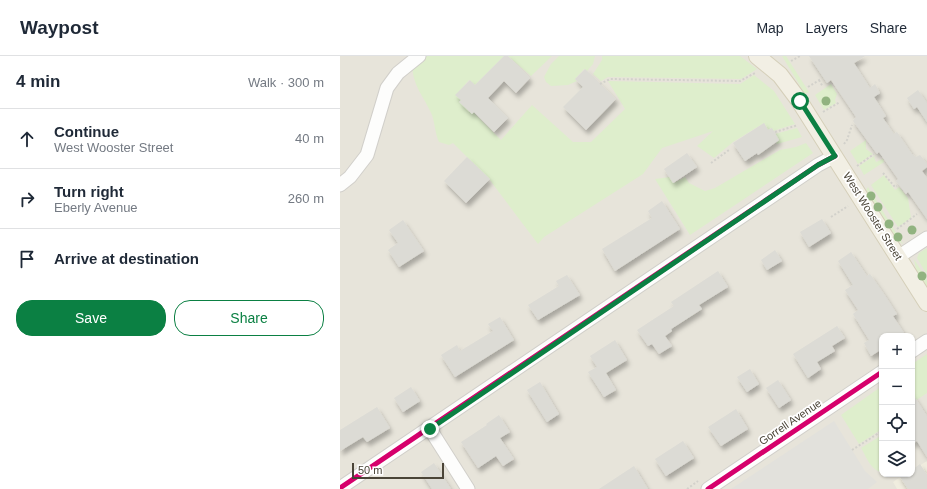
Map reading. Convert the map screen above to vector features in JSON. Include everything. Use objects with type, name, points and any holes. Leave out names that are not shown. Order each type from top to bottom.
[{"type":"main road","name":"West Wooster Street","points":[[760,61],[780,75],[839,150],[898,257],[927,303]]},
{"type":"street","points":[[340,185],[350,177],[366,155],[387,88],[404,67],[419,56]]},
{"type":"street","points":[[340,488],[430,429],[839,150]]},
{"type":"street","points":[[898,257],[927,238]]},
{"type":"street","points":[[915,349],[927,341]]},
{"type":"street","name":"Gorrell Avenue","points":[[708,489],[879,374]]},
{"type":"street","points":[[430,429],[468,489]]},
{"type":"path","points":[[791,61],[800,56]]},
{"type":"path","points":[[600,84],[610,79],[740,81],[760,61]]},
{"type":"path","points":[[808,87],[820,79],[823,87]]},
{"type":"path","points":[[824,112],[840,102]]},
{"type":"path","points":[[839,150],[852,125]]},
{"type":"path","points":[[775,132],[796,126]]},
{"type":"path","points":[[711,163],[729,150]]},
{"type":"path","points":[[857,166],[874,154]]},
{"type":"path","points":[[883,173],[895,187],[897,186]]},
{"type":"path","points":[[831,217],[848,206]]},
{"type":"path","points":[[897,229],[917,214]]},
{"type":"path","points":[[852,450],[879,433]]},
{"type":"shaded area","points":[[340,56],[927,56],[927,489],[340,489]]},
{"type":"shaded area","points":[[834,421],[865,471],[877,482],[868,489],[731,489]]},
{"type":"shaded area","points":[[927,461],[927,489],[897,489],[893,482],[900,477],[915,477],[915,468]]},
{"type":"green space","points":[[427,56],[504,56],[475,85],[469,80],[456,95],[501,140],[532,105],[573,142],[591,142],[625,109],[608,81],[740,84],[754,75],[774,91],[795,124],[773,131],[771,128],[768,130],[764,123],[733,142],[714,158],[697,146],[713,131],[662,148],[643,174],[544,237],[538,244],[489,179],[453,143],[449,145],[439,142],[432,115],[417,87],[413,74],[412,66]]},
{"type":"green space","points":[[508,56],[552,56],[531,76]]},
{"type":"green space","points":[[559,56],[595,56],[593,64],[587,71],[584,69],[575,79],[577,81],[568,85],[551,86],[546,82],[544,77],[551,64]]},
{"type":"green space","points":[[602,56],[740,56],[757,69],[741,79],[608,77],[601,81],[593,74],[602,60]]},
{"type":"green space","points":[[782,56],[786,56],[809,92],[805,94]]},
{"type":"green space","points":[[831,84],[837,94],[835,100],[836,103],[824,110],[815,95]]},
{"type":"green space","points":[[797,128],[802,137],[776,143],[779,140],[775,134]]},
{"type":"green space","points":[[866,140],[866,149],[873,154],[858,164],[850,151]]},
{"type":"green space","points":[[806,143],[813,153],[690,235],[655,179],[670,177],[674,183],[685,177],[689,183],[705,191],[715,188],[780,150],[796,147]]},
{"type":"green space","points":[[877,154],[874,157],[876,162],[883,159],[884,162],[864,175],[859,166]]},
{"type":"green space","points":[[884,175],[895,190],[899,187],[908,198],[911,218],[898,227],[871,185]]},
{"type":"green space","points":[[868,187],[903,244],[897,240],[866,190]]},
{"type":"green space","points":[[927,248],[926,273],[917,258],[919,253]]},
{"type":"green space","points":[[914,259],[927,280],[927,288],[916,270]]},
{"type":"green space","points":[[927,354],[927,393],[915,401],[915,369],[915,362]]},
{"type":"green space","points":[[879,388],[879,431],[859,444],[841,415]]},
{"type":"green space","points":[[879,437],[879,471],[872,466],[861,448]]},
{"type":"building","points":[[504,56],[508,56],[530,78],[516,93],[504,81],[488,98],[508,118],[494,132],[474,112],[472,114],[459,102],[461,100],[455,95],[470,80],[475,85]]},
{"type":"building","points":[[809,56],[865,56],[854,63],[870,88],[875,84],[880,93],[874,97],[886,116],[883,118],[894,134],[897,132],[912,154],[916,157],[920,155],[927,164],[927,167],[922,171],[927,178],[927,219],[908,192],[906,194],[896,181],[898,179],[879,152],[877,154],[853,121],[856,117],[831,80],[827,83]]},
{"type":"building","points":[[585,69],[616,99],[586,130],[563,107],[583,87],[575,79]]},
{"type":"building","points":[[918,90],[927,103],[927,122],[917,107],[914,109],[907,98]]},
{"type":"building","points":[[764,123],[768,130],[772,128],[779,140],[758,155],[757,153],[745,161],[733,143]]},
{"type":"building","points":[[687,153],[697,167],[673,183],[664,169]]},
{"type":"building","points":[[467,157],[490,179],[466,203],[444,181]]},
{"type":"building","points":[[662,201],[680,229],[615,271],[602,249],[652,218],[648,211]]},
{"type":"building","points":[[822,219],[831,233],[809,247],[800,232]]},
{"type":"building","points":[[403,220],[424,251],[399,267],[388,250],[398,243],[389,230]]},
{"type":"building","points":[[775,250],[782,261],[767,270],[761,260]]},
{"type":"building","points":[[851,252],[867,276],[870,274],[884,294],[897,314],[893,316],[904,333],[879,333],[879,351],[871,356],[864,343],[869,340],[853,314],[858,310],[845,290],[853,285],[838,261]]},
{"type":"building","points":[[718,271],[728,287],[699,305],[702,309],[671,329],[672,331],[665,336],[672,346],[659,354],[652,344],[648,346],[637,330],[674,306],[671,302]]},
{"type":"building","points":[[567,275],[580,295],[538,320],[528,305],[559,286],[556,281]]},
{"type":"building","points":[[500,317],[514,340],[455,377],[441,355],[457,345],[460,351],[493,331],[488,324]]},
{"type":"building","points":[[837,326],[845,338],[832,346],[835,351],[817,362],[821,369],[808,378],[793,354]]},
{"type":"building","points":[[615,340],[627,360],[606,373],[616,390],[604,397],[588,372],[597,367],[590,356]]},
{"type":"building","points":[[750,369],[759,384],[747,392],[737,377]]},
{"type":"building","points":[[778,380],[791,400],[779,408],[766,388]]},
{"type":"building","points":[[540,382],[559,414],[547,422],[527,390]]},
{"type":"building","points":[[411,387],[420,401],[403,412],[394,398]]},
{"type":"building","points":[[915,398],[927,416],[927,457],[917,441],[915,442]]},
{"type":"building","points":[[377,407],[390,428],[367,442],[363,437],[340,451],[340,430]]},
{"type":"building","points":[[736,409],[748,429],[721,446],[708,427]]},
{"type":"building","points":[[499,415],[510,432],[500,438],[514,459],[503,466],[496,456],[478,468],[461,442],[487,425],[486,424]]},
{"type":"building","points":[[683,441],[694,458],[666,476],[655,459]]},
{"type":"building","points":[[434,463],[451,489],[432,489],[421,472]]},
{"type":"building","points":[[920,464],[927,475],[927,489],[908,489],[900,477],[915,477],[915,468]]},
{"type":"building","points":[[634,466],[648,489],[599,489]]},
{"type":"cycle path","points":[[340,488],[818,165],[835,156]]},
{"type":"cycle path","points":[[708,489],[879,374]]},
{"type":"route","points":[[430,429],[732,225],[818,165],[835,156],[800,101]]}]
